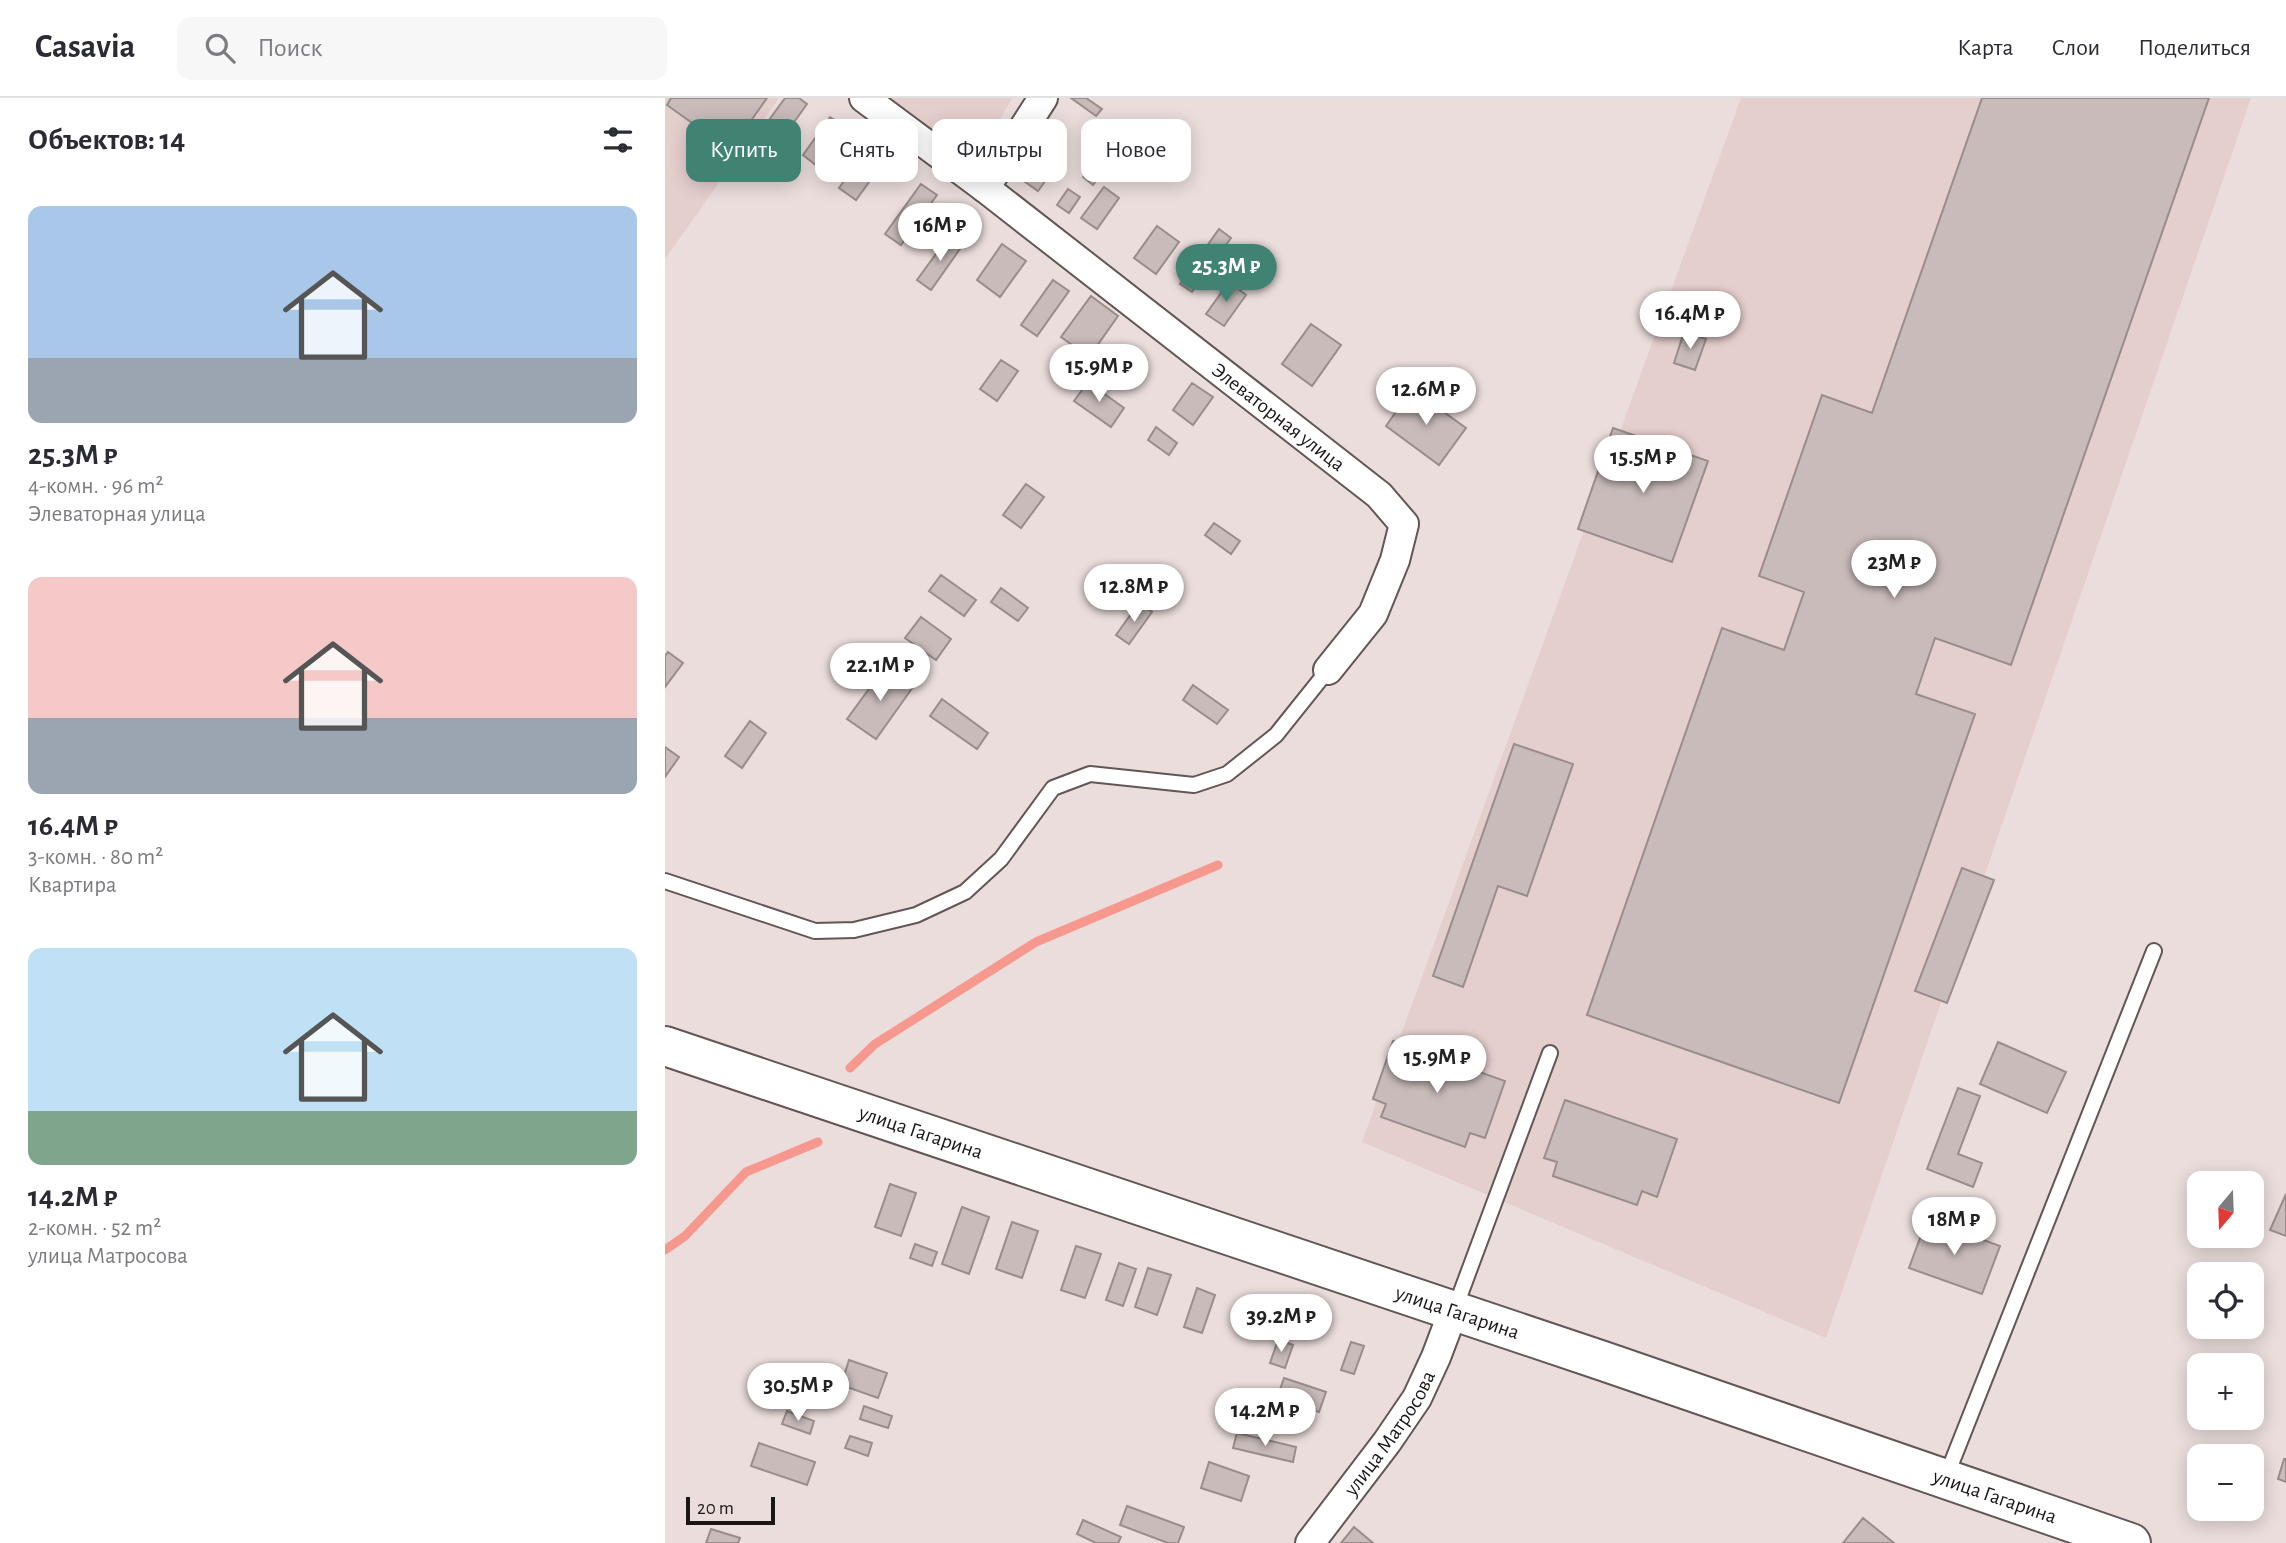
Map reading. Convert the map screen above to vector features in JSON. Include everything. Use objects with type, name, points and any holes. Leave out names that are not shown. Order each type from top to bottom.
[{"type":"main road","name":"улица Гагарина","points":[[665,1046],[1606,1362],[2131,1543]]},
{"type":"street","name":"Элеваторная улица","points":[[864,98],[985,188],[1379,495],[1403,524],[1395,560],[1373,614],[1328,670]]},
{"type":"street","points":[[985,188],[1043,98]]},
{"type":"street","name":"улица Матросова","points":[[1310,1543],[1387,1443],[1417,1398],[1453,1312]]},
{"type":"lane","points":[[665,881],[815,931],[853,929],[916,915],[965,892],[1001,859],[1053,788],[1090,774],[1194,785],[1227,774],[1276,735],[1328,670]]},
{"type":"lane","points":[[1945,1479],[2154,951]]},
{"type":"lane","points":[[1453,1312],[1551,1053]]},
{"type":"shaded area","points":[[665,98],[779,98],[764,119],[686,119],[686,182],[720,182],[665,259]]},
{"type":"shaded area","points":[[891,98],[1012,98],[1000,119],[932,119],[932,130]]},
{"type":"shaded area","points":[[1741,98],[2251,98],[1826,1338],[1362,1142]]},
{"type":"building","points":[[671,98],[767,98],[752,119],[687,119],[667,105]]},
{"type":"building","points":[[785,98],[799,98],[807,104],[796,119],[770,119]]},
{"type":"building","points":[[1071,98],[1086,98],[1102,109],[1096,116]]},
{"type":"building","points":[[1982,98],[2209,98],[2011,665],[1935,638],[1916,694],[1975,714],[1839,1103],[1587,1015],[1722,628],[1784,650],[1804,592],[1759,576],[1822,395],[1872,413]]},
{"type":"building","points":[[815,138],[815,164],[803,155]]},
{"type":"building","points":[[843,182],[869,182],[856,200],[839,188]]},
{"type":"building","points":[[1025,182],[1045,182],[1038,191]]},
{"type":"building","points":[[921,184],[937,195],[901,245],[885,234]]},
{"type":"building","points":[[1104,187],[1119,198],[1097,229],[1081,218]]},
{"type":"building","points":[[1068,189],[1080,197],[1069,213],[1057,205]]},
{"type":"building","points":[[1157,226],[1179,242],[1156,274],[1134,258]]},
{"type":"building","points":[[1219,229],[1231,238],[1192,292],[1180,284]]},
{"type":"building","points":[[949,236],[962,246],[931,290],[917,280]]},
{"type":"building","points":[[1002,244],[1026,261],[1000,297],[977,280]]},
{"type":"building","points":[[1053,280],[1069,291],[1037,336],[1021,325]]},
{"type":"building","points":[[1229,282],[1246,295],[1224,326],[1206,314]]},
{"type":"building","points":[[1091,296],[1118,316],[1089,357],[1061,337]]},
{"type":"building","points":[[1311,324],[1341,345],[1312,386],[1282,364]]},
{"type":"building","points":[[1684,332],[1706,339],[1695,370],[1674,363]]},
{"type":"building","points":[[1001,360],[1018,371],[997,401],[980,389]]},
{"type":"building","points":[[1088,382],[1124,408],[1111,427],[1074,401]]},
{"type":"building","points":[[1192,383],[1213,397],[1193,425],[1173,410]]},
{"type":"building","points":[[1412,389],[1466,428],[1439,465],[1386,426]]},
{"type":"building","points":[[1156,427],[1177,443],[1169,455],[1148,440]]},
{"type":"building","points":[[1613,428],[1708,461],[1672,562],[1578,529]]},
{"type":"building","points":[[1026,484],[1044,497],[1021,528],[1003,515]]},
{"type":"building","points":[[1214,523],[1240,541],[1231,554],[1205,535]]},
{"type":"building","points":[[941,575],[976,600],[964,616],[929,591]]},
{"type":"building","points":[[1001,588],[1028,608],[1018,621],[991,602]]},
{"type":"building","points":[[1139,603],[1152,612],[1129,644],[1116,635]]},
{"type":"building","points":[[921,617],[951,639],[936,660],[905,638]]},
{"type":"building","points":[[668,652],[683,663],[665,687],[665,656]]},
{"type":"building","points":[[885,667],[913,687],[876,739],[847,719]]},
{"type":"building","points":[[1193,685],[1228,710],[1217,724],[1183,700]]},
{"type":"building","points":[[942,699],[988,733],[977,749],[930,716]]},
{"type":"building","points":[[750,721],[766,733],[742,768],[725,756]]},
{"type":"building","points":[[1514,744],[1573,764],[1527,896],[1498,886],[1463,987],[1433,976]]},
{"type":"building","points":[[665,747],[679,757],[665,777]]},
{"type":"building","points":[[1962,868],[1994,880],[1947,1003],[1915,991]]},
{"type":"building","points":[[1393,1041],[1505,1081],[1485,1138],[1470,1133],[1465,1147],[1381,1117],[1386,1104],[1373,1099]]},
{"type":"building","points":[[1998,1042],[2066,1072],[2047,1113],[1980,1084]]},
{"type":"building","points":[[1958,1088],[1980,1096],[1958,1154],[1982,1163],[1973,1187],[1927,1169]]},
{"type":"building","points":[[1565,1100],[1677,1139],[1657,1197],[1642,1191],[1637,1205],[1553,1176],[1557,1162],[1544,1158]]},
{"type":"building","points":[[890,1184],[916,1193],[901,1236],[875,1227]]},
{"type":"building","points":[[2286,1194],[2286,1236],[2270,1230]]},
{"type":"building","points":[[962,1207],[989,1217],[969,1274],[942,1264]]},
{"type":"building","points":[[1927,1219],[2000,1246],[1982,1294],[1909,1268]]},
{"type":"building","points":[[1012,1222],[1038,1231],[1022,1278],[996,1269]]},
{"type":"building","points":[[915,1244],[937,1252],[932,1266],[910,1258]]},
{"type":"building","points":[[1076,1246],[1101,1254],[1085,1298],[1061,1290]]},
{"type":"building","points":[[1119,1263],[1136,1269],[1123,1306],[1106,1300]]},
{"type":"building","points":[[1148,1268],[1171,1275],[1157,1315],[1135,1307]]},
{"type":"building","points":[[1197,1288],[1215,1295],[1202,1333],[1184,1327]]},
{"type":"building","points":[[1249,1303],[1256,1306],[1247,1330],[1240,1327]]},
{"type":"building","points":[[1278,1340],[1293,1345],[1285,1368],[1270,1363]]},
{"type":"building","points":[[1351,1342],[1364,1346],[1354,1374],[1341,1370]]},
{"type":"building","points":[[849,1360],[887,1373],[878,1398],[841,1385]]},
{"type":"building","points":[[1284,1378],[1326,1392],[1319,1412],[1277,1398]]},
{"type":"building","points":[[864,1406],[892,1416],[888,1428],[860,1419]]},
{"type":"building","points":[[787,1411],[814,1421],[810,1434],[782,1424]]},
{"type":"building","points":[[1237,1433],[1296,1447],[1293,1462],[1233,1448]]},
{"type":"building","points":[[850,1436],[872,1443],[868,1456],[845,1448]]},
{"type":"building","points":[[759,1443],[815,1462],[807,1485],[751,1466]]},
{"type":"building","points":[[2286,1459],[2286,1482],[2278,1479]]},
{"type":"building","points":[[1209,1462],[1249,1476],[1241,1501],[1201,1488]]},
{"type":"building","points":[[1127,1506],[1184,1527],[1178,1543],[1168,1543],[1120,1525]]},
{"type":"building","points":[[1863,1518],[1894,1543],[1843,1543]]},
{"type":"building","points":[[1083,1520],[1121,1537],[1118,1543],[1096,1543],[1077,1534]]},
{"type":"building","points":[[1354,1527],[1373,1543],[1341,1543]]},
{"type":"building","points":[[711,1529],[740,1538],[738,1543],[706,1543]]},
{"type":"waterway","points":[[850,1068],[875,1044],[1036,942],[1218,865]]},
{"type":"waterway","points":[[665,1250],[685,1236],[746,1172],[818,1142]]}]
